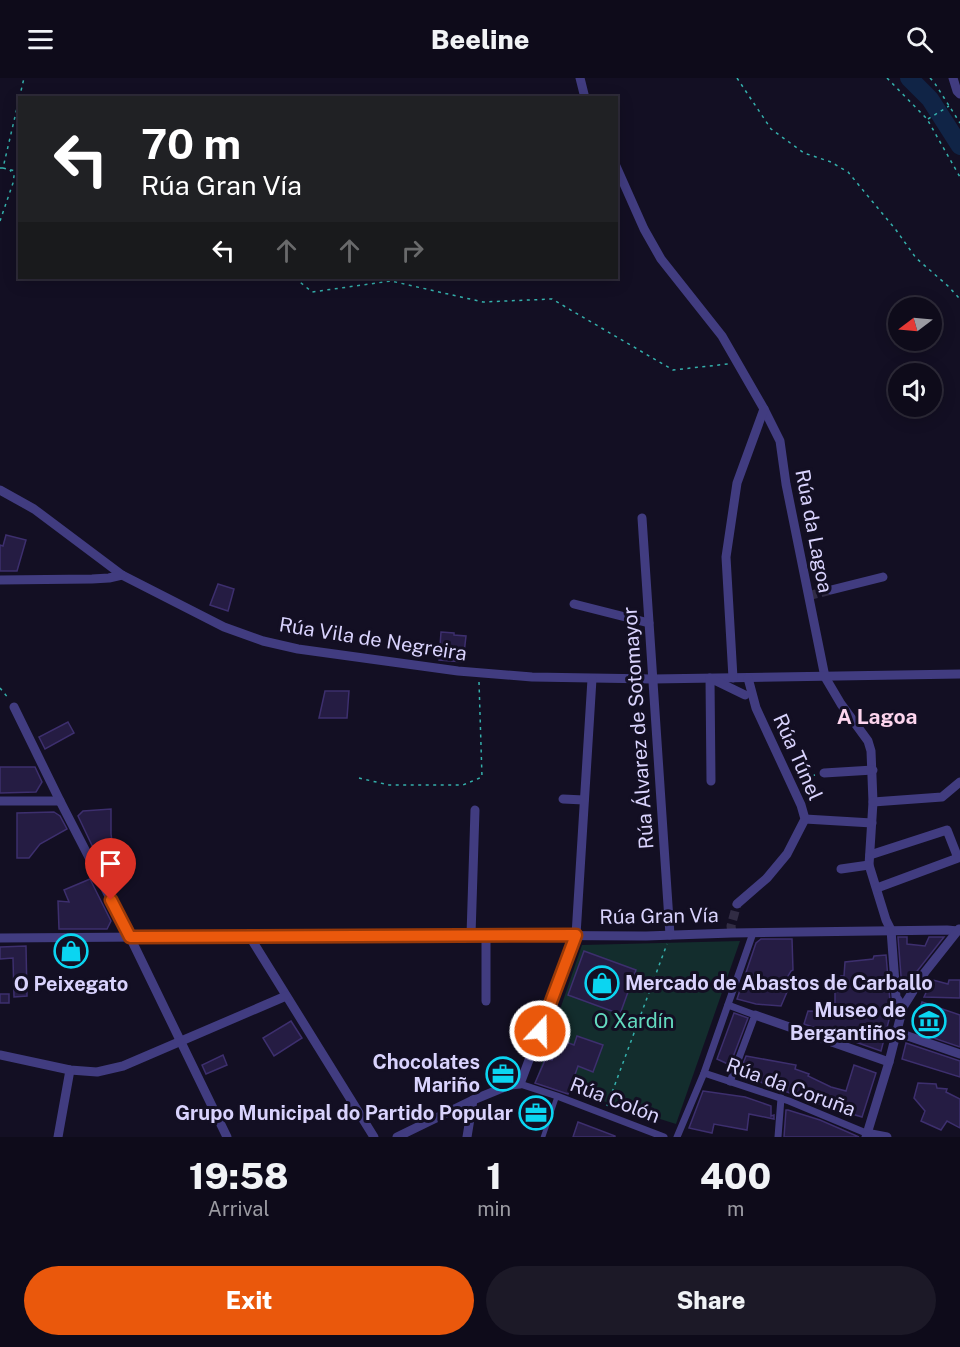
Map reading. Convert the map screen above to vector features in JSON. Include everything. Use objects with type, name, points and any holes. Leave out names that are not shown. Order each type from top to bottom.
[{"type":"street","points":[[580,78],[584,96]]},
{"type":"street","points":[[953,78],[960,94]]},
{"type":"street","name":"Rúa da Lagoa","points":[[618,170],[644,229],[661,259],[722,336],[764,408],[780,441],[786,484],[825,677],[868,741],[871,751],[873,802],[870,860],[886,920],[891,930],[896,998],[903,1007]]},
{"type":"street","points":[[741,678],[726,557],[737,483],[764,408]]},
{"type":"street","name":"Rúa Vila de Negreira","points":[[0,490],[34,509],[122,575],[213,622],[263,641],[298,649],[479,673],[532,677],[653,679],[960,674]]},
{"type":"street","name":"Rúa Álvarez de Sotomayor","points":[[642,518],[670,935]]},
{"type":"street","points":[[0,580],[92,579],[122,575]]},
{"type":"street","points":[[831,590],[883,577]]},
{"type":"street","points":[[574,604],[649,623]]},
{"type":"street","points":[[710,678],[711,781]]},
{"type":"street","name":"Rúa Vila de Negreira","points":[[710,678],[746,695]]},
{"type":"street","name":"Rúa Túnel","points":[[741,678],[751,704],[756,704]]},
{"type":"street","name":"Rúa Túnel","points":[[737,904],[767,878],[787,854],[805,819],[801,805],[756,704],[741,678]]},
{"type":"street","name":"Rúa Túnel","points":[[756,704],[761,683],[766,678]]},
{"type":"street","points":[[397,1137],[473,1100],[510,1085],[520,1084],[576,935],[592,679]]},
{"type":"street","points":[[710,691],[722,684]]},
{"type":"street","points":[[15,707],[227,1137]]},
{"type":"street","points":[[824,773],[873,770]]},
{"type":"street","points":[[873,802],[942,797],[960,783]]},
{"type":"street","points":[[563,799],[584,800]]},
{"type":"street","points":[[0,801],[60,801]]},
{"type":"street","points":[[471,935],[475,810]]},
{"type":"street","points":[[805,819],[872,823]]},
{"type":"street","points":[[840,869],[870,860],[947,830],[958,858],[877,888]]},
{"type":"street","points":[[887,1137],[865,1136],[889,1062],[903,1007],[925,972],[959,930]]},
{"type":"street","name":"Rúa Gran Vía","points":[[0,938],[670,935],[959,930]]},
{"type":"street","points":[[677,1137],[704,1073],[753,933]]},
{"type":"street","points":[[486,935],[486,1001]]},
{"type":"street","points":[[250,937],[374,1137]]},
{"type":"street","points":[[0,1054],[70,1070],[97,1071],[123,1066],[286,996]]},
{"type":"street","points":[[728,1005],[889,1062]]},
{"type":"street","points":[[730,1082],[755,1015]]},
{"type":"street","points":[[896,1032],[960,1054]]},
{"type":"street","points":[[58,1137],[70,1070]]},
{"type":"street","name":"Rúa da Coruña","points":[[704,1073],[781,1098],[865,1136]]},
{"type":"street","name":"Rúa Colón","points":[[520,1084],[664,1137]]},
{"type":"street","points":[[778,1137],[781,1098]]},
{"type":"street","points":[[467,1137],[473,1100]]},
{"type":"lane","points":[[543,1137],[556,1096]]},
{"type":"path","points":[[20,96],[24,78]]},
{"type":"path","points":[[737,78],[771,129],[804,153],[831,162],[848,172],[916,258],[960,299]]},
{"type":"path","points":[[887,78],[927,119],[960,177]]},
{"type":"path","points":[[930,78],[960,123]]},
{"type":"path","points":[[18,103],[2,168],[18,172]]},
{"type":"path","points":[[927,119],[950,105]]},
{"type":"path","points":[[0,221],[13,183],[14,176],[10,170]]},
{"type":"path","points":[[296,279],[312,292],[391,281],[483,302],[552,299],[673,370],[738,363]]},
{"type":"path","points":[[359,778],[389,785],[463,785],[482,777],[479,673]]},
{"type":"path","points":[[0,687],[15,707]]},
{"type":"path","points":[[789,780],[824,773]]},
{"type":"path","points":[[604,1114],[670,935]]},
{"type":"green space","name":"O Xardín","points":[[740,941],[676,1124],[536,1080],[582,945]]},
{"type":"building","points":[[6,535],[26,540],[17,571],[0,571],[0,545],[3,546]]},
{"type":"building","points":[[218,584],[234,589],[228,611],[210,605]]},
{"type":"building","points":[[441,632],[466,636],[463,662],[439,660]]},
{"type":"building","points":[[325,691],[349,691],[347,718],[319,718]]},
{"type":"building","points":[[68,722],[74,733],[45,749],[39,737]]},
{"type":"building","points":[[0,767],[35,767],[42,782],[36,792],[0,793]]},
{"type":"building","points":[[111,809],[113,848],[97,856],[78,816],[83,811]]},
{"type":"building","points":[[54,812],[60,816],[67,829],[40,844],[29,858],[17,858],[17,813]]},
{"type":"building","points":[[90,879],[111,921],[107,929],[59,929],[58,901],[69,902],[64,890]]},
{"type":"building","points":[[898,937],[907,937],[907,944],[925,946],[929,937],[944,937],[903,989],[902,989]]},
{"type":"building","points":[[761,939],[792,939],[793,970],[788,976],[790,985],[781,1006],[756,1004],[737,999],[756,943]]},
{"type":"building","points":[[26,946],[27,996],[14,997],[13,958],[0,959],[0,947]]},
{"type":"building","name":"Mercado de Abastos de Carballo","points":[[584,951],[636,970],[620,1014],[568,995]]},
{"type":"building","points":[[886,955],[890,1016],[881,1051],[804,1024],[808,1011],[835,1012],[835,989],[841,989],[841,976],[844,976],[845,962]]},
{"type":"building","points":[[929,979],[948,984],[949,980],[960,980],[960,998],[924,997],[929,986],[926,984]]},
{"type":"building","points":[[0,994],[9,994],[9,1003],[0,1003]]},
{"type":"building","points":[[922,1002],[960,1015],[960,1047],[916,1032],[917,1027],[914,1026]]},
{"type":"building","points":[[734,1013],[748,1018],[730,1065],[717,1059]]},
{"type":"building","points":[[291,1021],[302,1038],[274,1056],[263,1038]]},
{"type":"building","points":[[577,1036],[603,1045],[593,1072],[578,1066],[568,1094],[535,1083],[546,1058],[552,1060],[557,1045],[564,1047],[566,1042],[574,1045]]},
{"type":"building","points":[[906,1043],[960,1061],[960,1077],[902,1059]]},
{"type":"building","points":[[223,1055],[227,1065],[206,1074],[202,1065]]},
{"type":"building","points":[[746,1056],[796,1065],[795,1069],[809,1074],[808,1076],[846,1091],[854,1065],[876,1073],[862,1117],[822,1105],[739,1074]]},
{"type":"building","points":[[918,1083],[936,1084],[937,1088],[947,1089],[946,1092],[960,1099],[960,1128],[947,1121],[941,1130],[921,1121],[925,1111],[914,1098]]},
{"type":"building","points":[[703,1091],[745,1097],[771,1106],[771,1116],[774,1115],[774,1119],[749,1114],[747,1130],[714,1124],[712,1133],[689,1128]]},
{"type":"building","points":[[786,1110],[820,1120],[859,1137],[784,1137]]},
{"type":"building","points":[[578,1122],[615,1136],[615,1137],[573,1137]]},
{"type":"waterway","points":[[909,78],[930,99],[960,146]]},
{"type":"tunnel","points":[[808,596],[831,590]]},
{"type":"tunnel","points":[[732,933],[731,926],[737,904]]},
{"type":"place","name":"O Peixegato","points":[[71,951]]},
{"type":"place","name":"Mercado de Abastos de Carballo","points":[[602,983]]},
{"type":"place","name":"Museo de Bergantiños","points":[[929,1021]]},
{"type":"place","name":"Chocolates Mariño","points":[[503,1074]]},
{"type":"place","name":"Grupo Municipal do Partido Popular","points":[[536,1113]]},
{"type":"district","name":"A Lagoa","points":[[877,716]]},
{"type":"route","points":[[111,900],[130,937],[576,935],[540,1031]]}]
